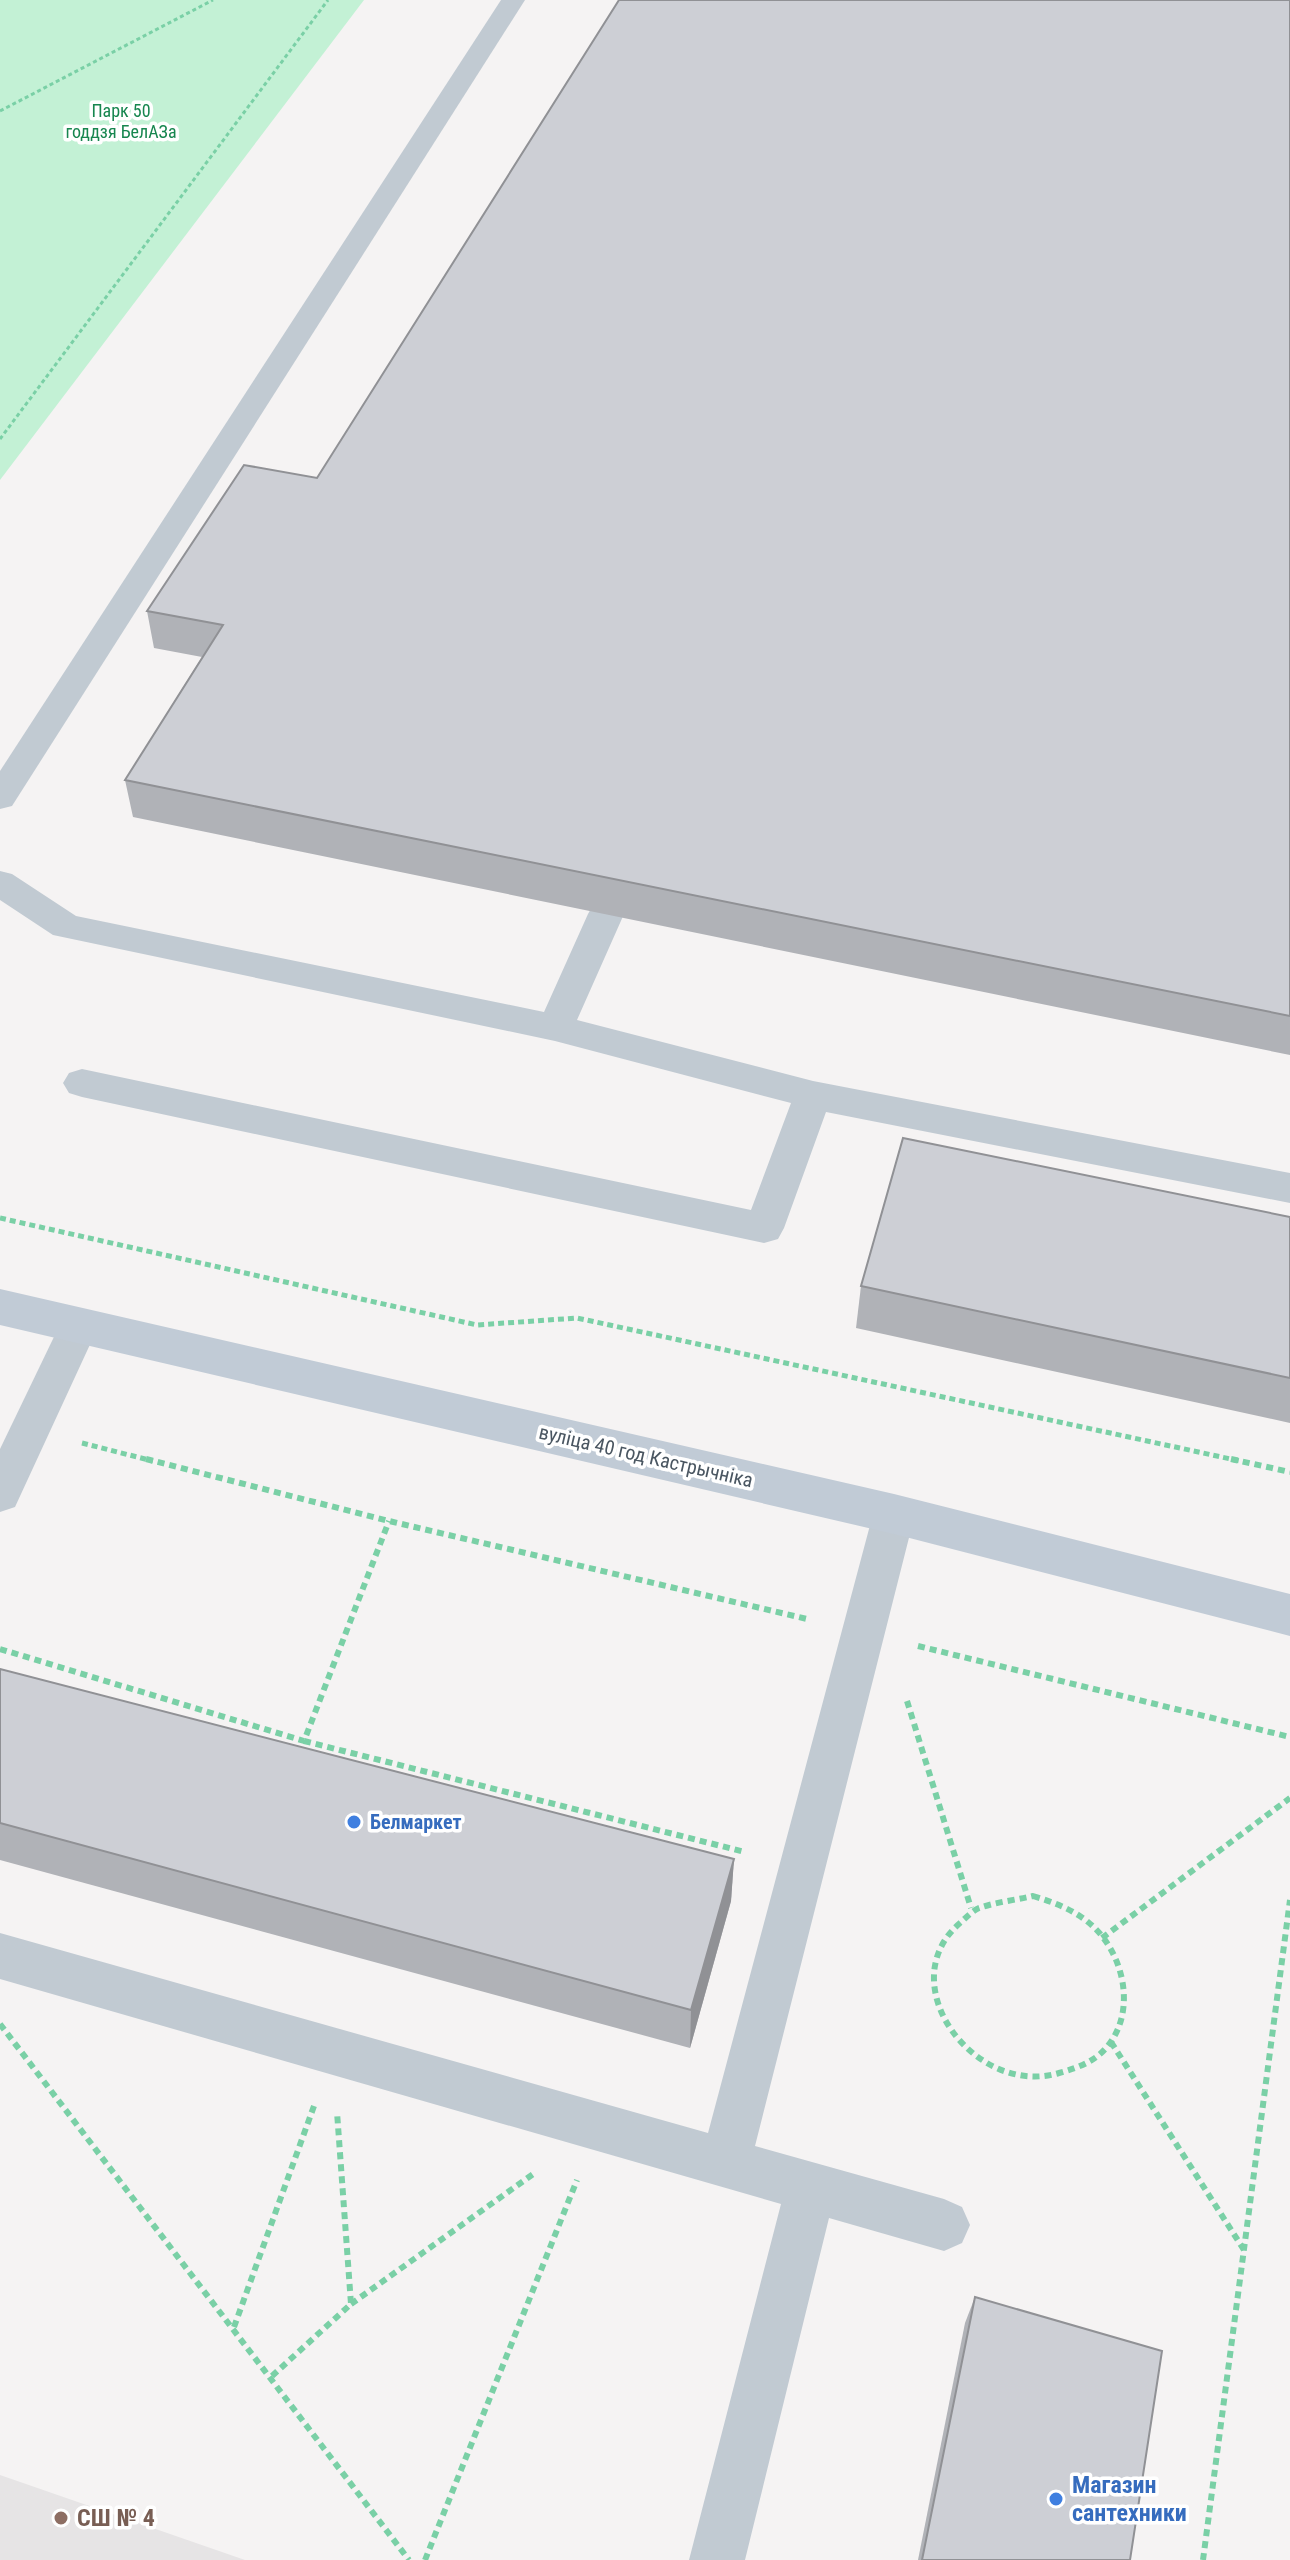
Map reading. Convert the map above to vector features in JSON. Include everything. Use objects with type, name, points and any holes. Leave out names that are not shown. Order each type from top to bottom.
[{"type":"main road","name":"вуліца 40 год Кастрычніка","points":[[0,1307],[894,1514],[1290,1615]]},
{"type":"lane","points":[[0,798],[513,0]]},
{"type":"lane","points":[[0,883],[66,926],[555,1028],[813,1095],[1290,1188]]},
{"type":"lane","points":[[555,1028],[606,914]]},
{"type":"lane","points":[[82,1083],[764,1228],[813,1095]]},
{"type":"lane","points":[[0,1494],[79,1325]]},
{"type":"lane","points":[[725,2163],[875,1636],[894,1514]]},
{"type":"lane","points":[[0,1956],[944,2225]]},
{"type":"lane","points":[[717,2560],[811,2187]]},
{"type":"path","points":[[0,111],[213,0]]},
{"type":"path","points":[[0,439],[328,0]]},
{"type":"path","points":[[0,1218],[477,1325],[577,1318],[1290,1472]]},
{"type":"path","points":[[31,1430],[389,1521],[1290,1737]]},
{"type":"path","points":[[304,1741],[389,1521]]},
{"type":"path","points":[[875,1636],[971,1908]]},
{"type":"path","points":[[0,1649],[304,1741],[752,1854]]},
{"type":"path","points":[[1102,1938],[1290,1798]]},
{"type":"path","points":[[1033,1896],[1064,1905],[1093,1925],[1114,1951],[1124,1982],[1124,2014],[1111,2042],[1089,2064],[1059,2077],[1036,2078],[991,2069],[963,2048],[942,2021],[933,1989],[935,1958],[948,1930],[971,1908],[1000,1897],[1033,1896]]},
{"type":"path","points":[[1203,2560],[1290,1900]]},
{"type":"path","points":[[0,2024],[272,2376],[409,2560]]},
{"type":"path","points":[[1111,2042],[1244,2250]]},
{"type":"path","points":[[333,2052],[351,2304]]},
{"type":"path","points":[[234,2327],[333,2052]]},
{"type":"path","points":[[272,2376],[351,2304],[598,2127]]},
{"type":"path","points":[[425,2560],[598,2127]]},
{"type":"shaded area","name":"СШ № 4","points":[[0,2475],[245,2560],[0,2560]]},
{"type":"green space","name":"Парк 50 годдзя БелАЗа","points":[[0,0],[364,0],[0,480]]},
{"type":"building","points":[[619,0],[1290,0],[1290,1016],[125,780],[223,625],[147,611],[244,465],[317,478]]},
{"type":"building","points":[[903,1138],[1290,1217],[1290,1378],[861,1286]]},
{"type":"building","points":[[0,1669],[734,1859],[691,2010],[0,1823]]},
{"type":"building","points":[[975,2297],[1162,2351],[1130,2560],[922,2560]]},
{"type":"place","name":"Белмаркет","points":[[354,1822]]},
{"type":"place","name":"Магазин сантехники","points":[[1056,2499]]},
{"type":"place","name":"СШ № 4","points":[[61,2518]]}]
